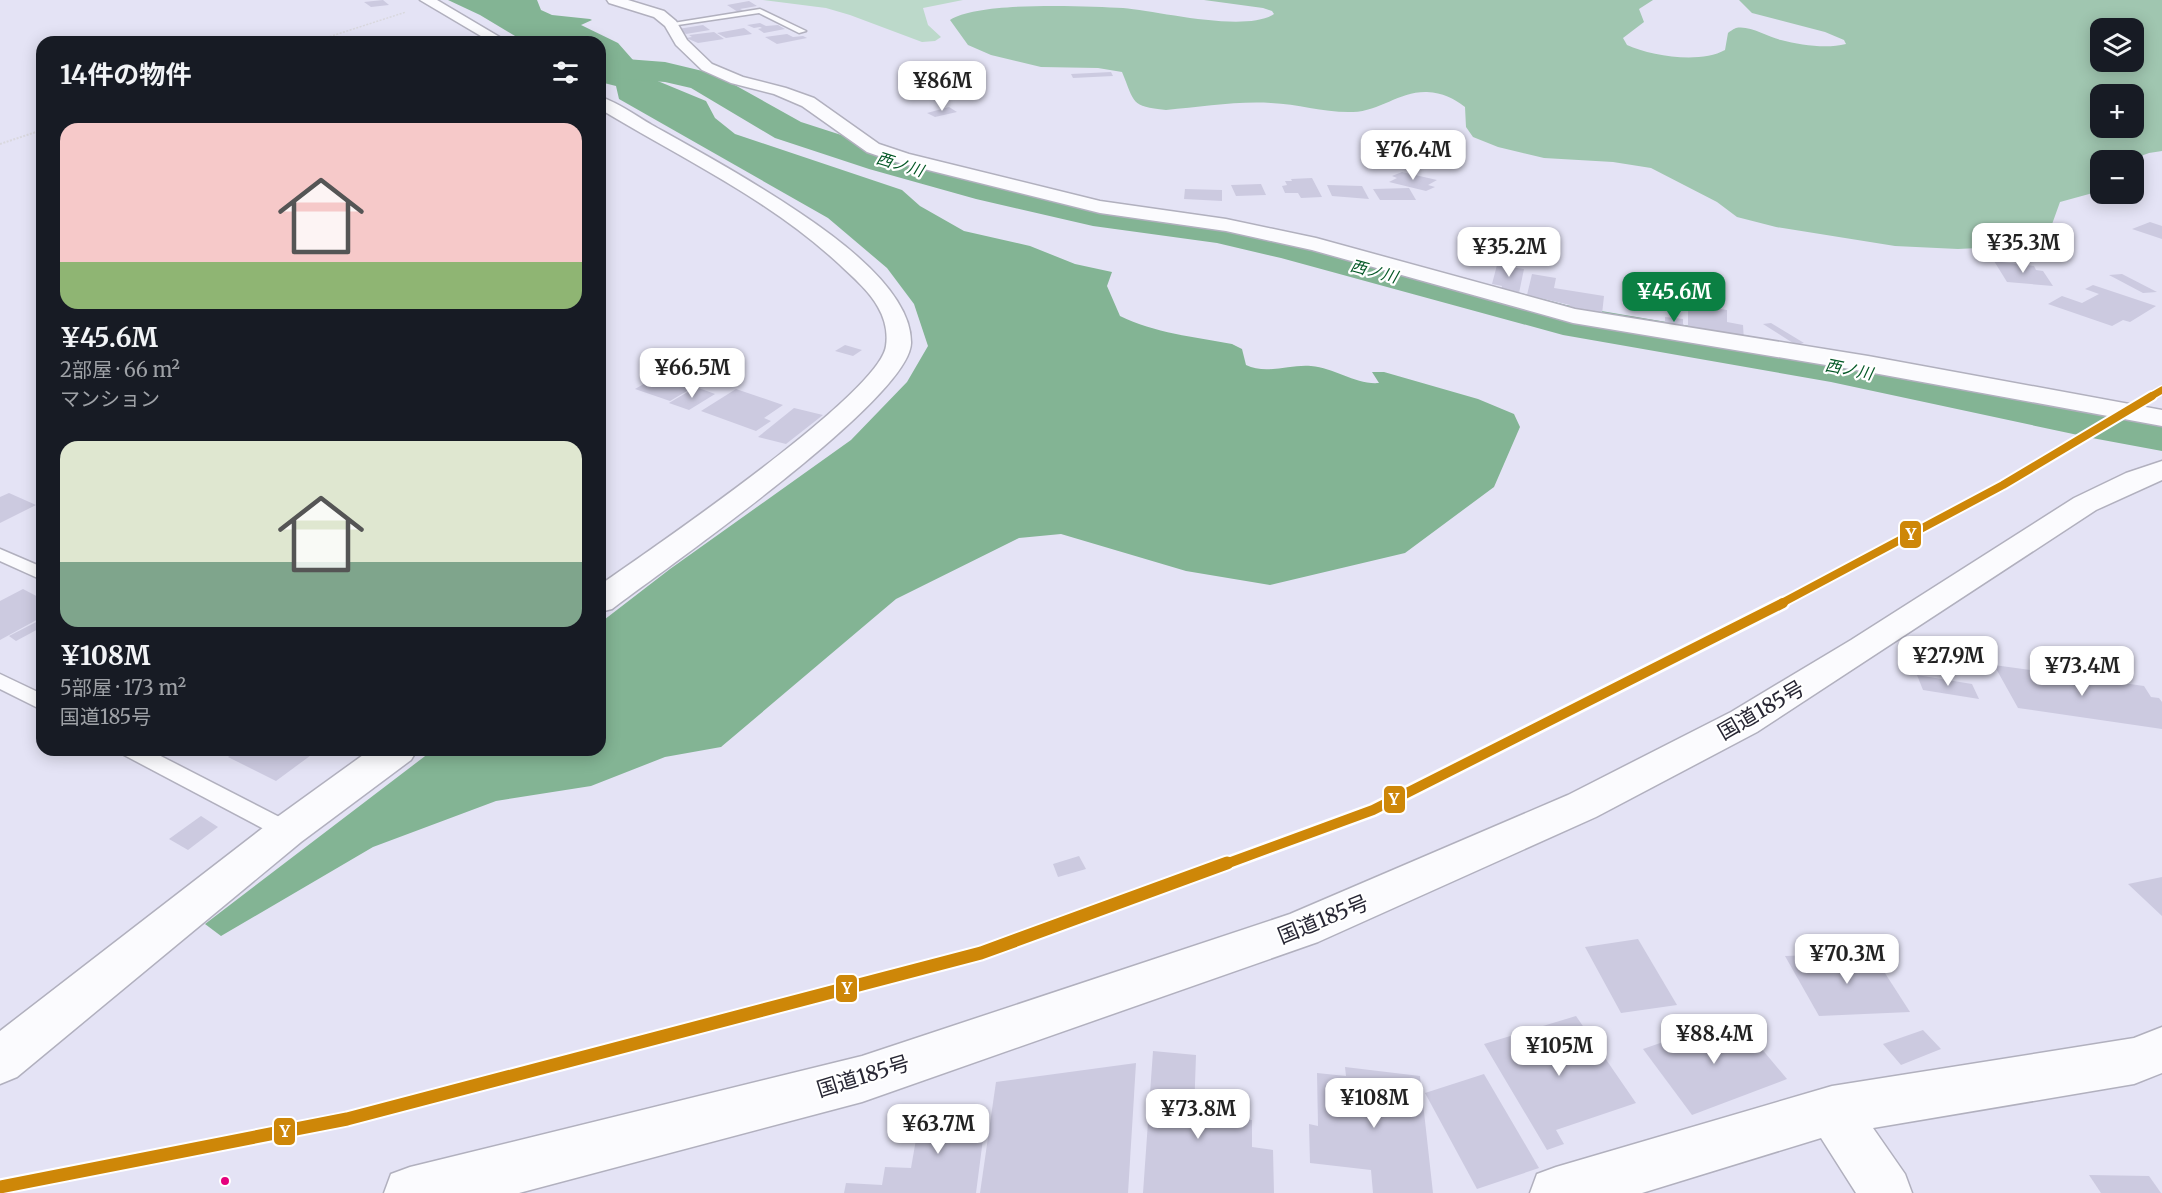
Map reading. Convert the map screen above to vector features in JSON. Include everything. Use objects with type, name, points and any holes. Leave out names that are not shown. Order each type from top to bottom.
[{"type":"main road","points":[[427,0],[490,36]]},
{"type":"main road","points":[[614,0],[659,14],[671,24],[681,42],[707,67],[737,80],[780,91],[808,102],[873,148],[903,158],[1100,207],[1226,225],[1316,244],[1573,316],[1868,364],[2162,418]]},
{"type":"main road","points":[[606,106],[654,135],[740,181],[806,225],[842,254],[878,290],[897,321],[898,351],[874,386],[812,444],[606,597]]},
{"type":"main road","name":"国道185号","points":[[410,1193],[465,1181],[862,1078],[1302,929],[1582,806],[1744,722],[2085,504],[2136,479],[2162,470]]},
{"type":"main road","points":[[0,1061],[287,831],[389,756]]},
{"type":"main road","points":[[1556,1193],[1832,1110],[2134,1061],[2162,1050]]},
{"type":"main road","points":[[1832,1110],[1886,1193]]},
{"type":"lane","points":[[671,24],[760,11],[802,32]]},
{"type":"lane","points":[[0,554],[36,571]]},
{"type":"lane","points":[[0,681],[36,700]]},
{"type":"lane","points":[[143,756],[287,831]]},
{"type":"path","points":[[331,36],[407,11]]},
{"type":"path","points":[[0,144],[36,132]]},
{"type":"shaded area","points":[[448,0],[537,0],[541,10],[552,15],[592,20],[581,25],[604,36],[515,36],[480,15]]},
{"type":"shaded area","points":[[763,0],[963,0],[923,8],[928,25],[941,37],[935,41],[922,42],[826,8]]},
{"type":"shaded area","points":[[1204,0],[1653,0],[1639,9],[1644,22],[1623,38],[1627,45],[1662,55],[1703,57],[1725,50],[1728,33],[1735,28],[1753,30],[1781,40],[1805,45],[1846,44],[1844,40],[1825,32],[1752,13],[1739,0],[2162,0],[2162,151],[2144,155],[2144,150],[2090,150],[2090,194],[2060,202],[2051,227],[2017,246],[1958,249],[1895,246],[1776,227],[1737,217],[1717,202],[1651,168],[1613,162],[1544,158],[1498,147],[1473,137],[1466,127],[1465,107],[1438,94],[1417,93],[1363,111],[1353,112],[1258,103],[1166,110],[1146,107],[1132,97],[1122,72],[1098,68],[1041,67],[991,55],[968,45],[950,20],[964,14],[984,10],[1034,6],[1123,8],[1201,19],[1243,22],[1274,14],[1272,11]]},
{"type":"shaded area","points":[[606,37],[618,43],[648,77],[706,101],[715,118],[735,134],[902,190],[920,206],[964,231],[1030,246],[1075,264],[1112,272],[1107,286],[1120,316],[1133,322],[1175,334],[1232,344],[1242,349],[1246,365],[1254,368],[1320,367],[1370,383],[1379,383],[1372,372],[1384,372],[1478,399],[1514,414],[1520,427],[1494,487],[1405,553],[1270,585],[1186,571],[1061,534],[1019,538],[896,599],[721,747],[665,757],[591,786],[496,801],[373,847],[221,936],[205,924],[425,756],[606,756],[606,618],[670,569],[851,440],[907,382],[928,346],[914,304],[887,268],[828,218],[619,99],[616,86],[606,84]]},
{"type":"building","points":[[383,0],[389,5],[371,7],[364,2]]},
{"type":"building","points":[[749,1],[757,6],[740,9],[744,11],[738,12],[727,5]]},
{"type":"building","points":[[760,23],[766,26],[778,25],[785,29],[764,33],[758,29],[762,28],[760,27],[754,28],[747,25]]},
{"type":"building","points":[[703,25],[710,30],[686,34],[678,29]]},
{"type":"building","points":[[744,28],[752,34],[726,38],[717,33]]},
{"type":"building","points":[[714,32],[724,39],[698,43],[686,38],[692,37],[689,35]]},
{"type":"building","points":[[787,34],[807,38],[777,44],[765,37]]},
{"type":"building","points":[[1111,72],[1113,76],[1073,78],[1071,74]]},
{"type":"building","points":[[949,107],[957,112],[935,117],[927,113]]},
{"type":"building","points":[[1402,172],[1437,180],[1428,185],[1435,187],[1426,191],[1389,182],[1397,178],[1392,176]]},
{"type":"building","points":[[1312,178],[1322,197],[1301,198],[1298,193],[1285,193],[1282,186],[1287,185],[1285,181],[1292,181],[1291,179]]},
{"type":"building","points":[[1261,184],[1266,195],[1236,196],[1231,185]]},
{"type":"building","points":[[1327,185],[1362,186],[1369,199],[1332,196]]},
{"type":"building","points":[[1409,188],[1416,200],[1380,200],[1373,189]]},
{"type":"building","points":[[1185,189],[1222,190],[1222,201],[1184,199]]},
{"type":"building","points":[[2150,222],[2162,226],[2162,239],[2132,229]]},
{"type":"building","points":[[1994,261],[2034,266],[2036,270],[2043,271],[2053,286],[2007,282]]},
{"type":"building","points":[[1497,265],[1524,269],[1519,293],[1501,290],[1502,286],[1492,284]]},
{"type":"building","points":[[1532,274],[1556,278],[1554,288],[1604,296],[1602,314],[1569,309],[1570,305],[1527,295]]},
{"type":"building","points":[[2122,274],[2157,292],[2143,293],[2109,275]]},
{"type":"building","points":[[2093,285],[2156,306],[2130,322],[2123,320],[2112,326],[2048,304],[2062,296],[2082,303],[2099,294],[2085,289]]},
{"type":"building","points":[[1688,304],[1727,310],[1727,322],[1743,325],[1744,341],[1688,332]]},
{"type":"building","points":[[1665,317],[1683,319],[1683,329],[1665,326]]},
{"type":"building","points":[[1771,323],[1804,343],[1796,345],[1763,324]]},
{"type":"building","points":[[845,345],[862,350],[853,356],[835,351]]},
{"type":"building","points":[[663,373],[697,385],[670,401],[635,389]]},
{"type":"building","points":[[696,387],[715,394],[689,410],[669,403]]},
{"type":"building","points":[[736,389],[783,405],[764,418],[771,421],[756,431],[701,411]]},
{"type":"building","points":[[794,408],[823,415],[786,444],[758,437]]},
{"type":"building","points":[[9,493],[36,505],[0,523],[0,497]]},
{"type":"building","points":[[23,589],[36,596],[36,620],[0,640],[0,601]]},
{"type":"building","points":[[36,622],[36,630],[16,641],[9,636]]},
{"type":"building","points":[[1994,665],[2144,686],[2151,697],[2159,698],[2162,702],[2162,729],[2018,708]]},
{"type":"building","points":[[1917,675],[1972,684],[1979,699],[1923,690]]},
{"type":"building","points":[[229,756],[310,756],[276,781]]},
{"type":"building","points":[[201,816],[218,827],[188,850],[169,839]]},
{"type":"building","points":[[1079,856],[1086,869],[1058,877],[1053,864]]},
{"type":"building","points":[[2162,877],[2162,916],[2128,884]]},
{"type":"building","points":[[1638,939],[1677,1005],[1621,1013],[1585,947]]},
{"type":"building","points":[[1872,953],[1910,1012],[1819,1016],[1785,956]]},
{"type":"building","points":[[1576,1016],[1636,1103],[1556,1130],[1564,1144],[1547,1150],[1484,1044]]},
{"type":"building","points":[[1735,1017],[1787,1079],[1692,1115],[1643,1049]]},
{"type":"building","points":[[1923,1030],[1941,1049],[1901,1065],[1883,1044]]},
{"type":"building","points":[[1153,1051],[1196,1055],[1194,1113],[1252,1120],[1252,1147],[1273,1150],[1274,1193],[1143,1193]]},
{"type":"building","points":[[1136,1063],[1128,1193],[980,1193],[996,1082]]},
{"type":"building","points":[[1345,1067],[1420,1076],[1433,1193],[1373,1193],[1371,1170],[1310,1163],[1309,1124],[1318,1126],[1317,1073],[1346,1076]]},
{"type":"building","points":[[1484,1074],[1539,1168],[1477,1189],[1425,1093]]},
{"type":"building","points":[[922,1105],[987,1108],[976,1193],[844,1193],[846,1183],[882,1185],[885,1167],[911,1168]]},
{"type":"building","points":[[2089,1175],[2149,1176],[2161,1193],[2101,1193]]},
{"type":"waterway","name":"西ノ川","points":[[606,67],[665,72],[703,81],[788,130],[883,161],[976,187],[1093,213],[1217,230],[1290,246],[1563,320],[1831,366],[2092,421],[2162,433]]},
{"type":"transit line","name":"Y","points":[[0,1187],[347,1119],[981,953],[1373,810],[1720,636],[2003,485],[2162,390]]}]
